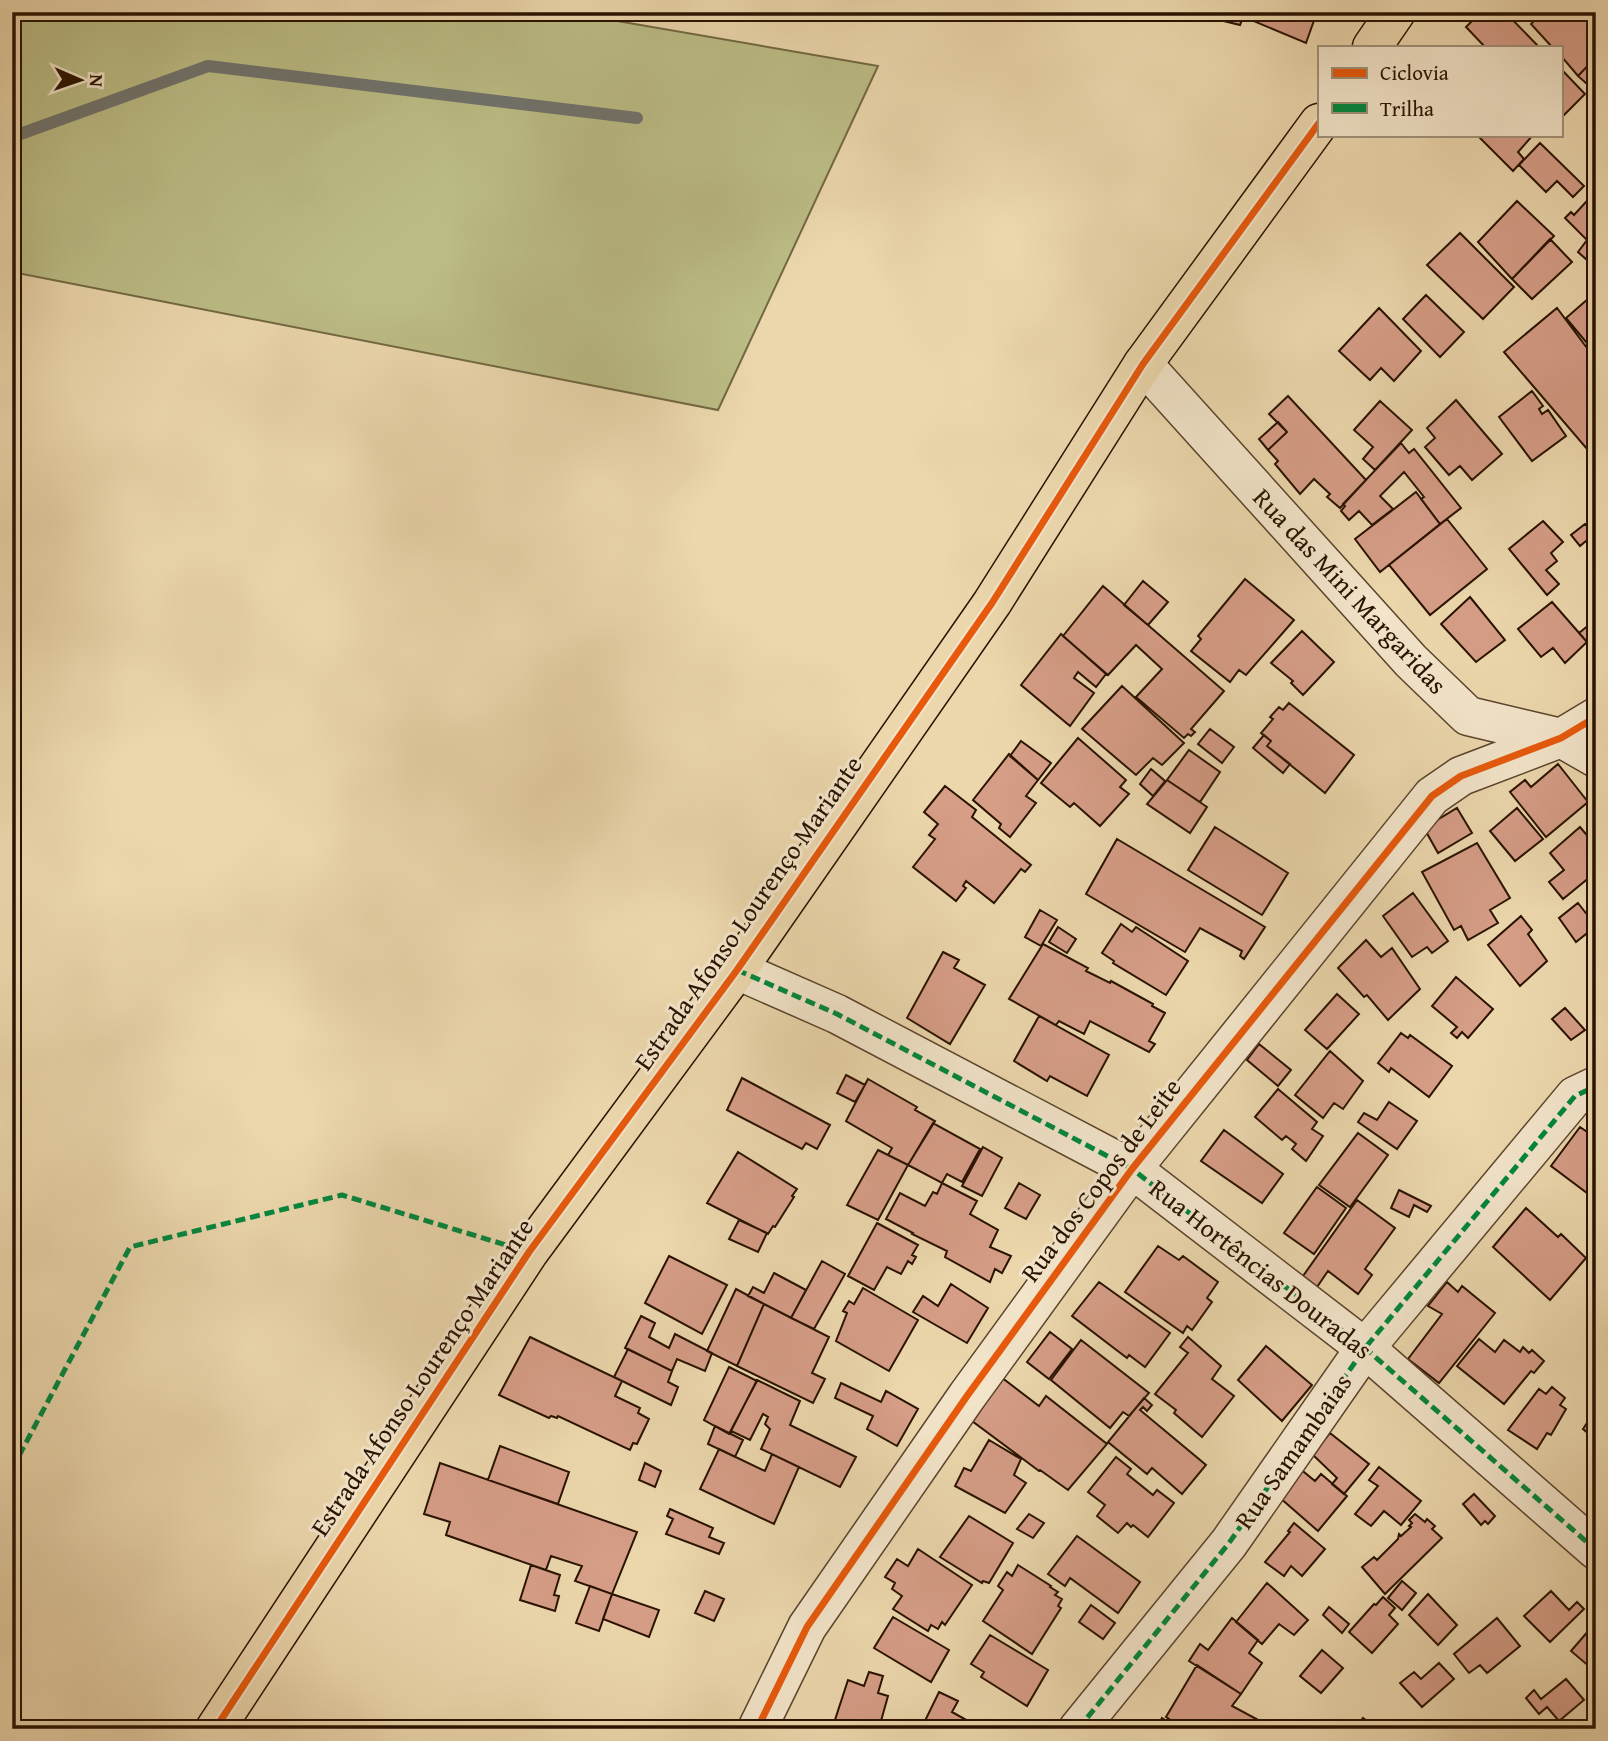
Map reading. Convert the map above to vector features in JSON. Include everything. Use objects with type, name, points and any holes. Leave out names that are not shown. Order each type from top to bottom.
[{"type":"main road","points":[[1373,46],[1396,12]]},
{"type":"main road","name":"Estrada Afonso Lourenço Mariante","points":[[215,1729],[529,1252],[737,970],[992,603],[1143,364],[1318,124]]},
{"type":"street","name":"Rua das Mini Margaridas","points":[[1143,364],[1411,661],[1468,716],[1562,738],[1596,758]]},
{"type":"street","name":"Rua dos Copos de Leite","points":[[757,1729],[807,1627],[967,1396],[1132,1169],[1432,796],[1461,776],[1562,738],[1596,717]]},
{"type":"street","name":"Rua Hortências Douradas","points":[[737,970],[837,1014],[1132,1169],[1365,1348],[1596,1549]]},
{"type":"street","name":"Rua Samambaias","points":[[1078,1729],[1229,1543],[1365,1348],[1575,1097],[1596,1086]]},
{"type":"green space","points":[[12,12],[565,12],[878,66],[718,410],[12,272]]},
{"type":"building","points":[[1187,12],[1245,12],[1240,25]]},
{"type":"building","points":[[1246,12],[1317,12],[1306,43],[1244,17]]},
{"type":"building","points":[[1481,12],[1505,12],[1538,46],[1484,46],[1466,27]]},
{"type":"building","points":[[1543,12],[1596,12],[1596,57],[1578,76],[1562,57],[1562,46],[1551,46],[1531,24]]},
{"type":"building","points":[[1596,57],[1596,92],[1578,76]]},
{"type":"building","points":[[1562,70],[1585,94],[1562,117]]},
{"type":"building","points":[[1478,136],[1532,136],[1518,152],[1524,159],[1513,171]]},
{"type":"building","points":[[1540,143],[1584,186],[1573,197],[1557,181],[1546,192],[1519,165]]},
{"type":"building","points":[[1596,191],[1596,250],[1587,260],[1578,252],[1587,240],[1565,218],[1571,212],[1574,215]]},
{"type":"building","points":[[1517,201],[1554,236],[1512,279],[1478,242]]},
{"type":"building","points":[[1460,233],[1514,287],[1483,319],[1427,265]]},
{"type":"building","points":[[1550,239],[1572,262],[1532,299],[1512,279]]},
{"type":"building","points":[[1596,292],[1596,354],[1566,318]]},
{"type":"building","points":[[1426,295],[1464,332],[1440,357],[1403,319]]},
{"type":"building","points":[[1379,308],[1421,351],[1394,381],[1381,368],[1370,380],[1339,351]]},
{"type":"building","points":[[1557,308],[1596,360],[1596,454],[1593,456],[1504,352]]},
{"type":"building","points":[[1532,391],[1543,406],[1539,409],[1542,414],[1548,410],[1566,436],[1532,461],[1499,417]]},
{"type":"building","points":[[1288,396],[1366,480],[1340,508],[1327,497],[1330,494],[1314,479],[1300,494],[1275,464],[1278,461],[1268,450],[1287,432],[1269,414]]},
{"type":"building","points":[[1456,400],[1502,454],[1472,480],[1460,466],[1449,475],[1425,447],[1435,438],[1427,428]]},
{"type":"building","points":[[1380,401],[1412,430],[1375,470],[1363,459],[1373,447],[1354,430]]},
{"type":"building","points":[[1278,422],[1287,432],[1268,450],[1259,439]]},
{"type":"building","points":[[1401,443],[1409,453],[1414,449],[1461,508],[1440,524],[1421,499],[1424,497],[1404,472],[1380,496],[1393,509],[1372,525],[1359,511],[1349,520],[1341,511],[1345,506],[1343,504]]},
{"type":"building","points":[[1416,492],[1440,524],[1380,572],[1355,539]]},
{"type":"building","points":[[1447,519],[1487,569],[1430,615],[1389,565]]},
{"type":"building","points":[[1543,521],[1563,542],[1551,553],[1557,561],[1546,570],[1559,584],[1547,595],[1509,549]]},
{"type":"building","points":[[1585,524],[1596,531],[1596,545],[1591,548],[1586,541],[1580,546],[1571,535]]},
{"type":"building","points":[[1245,579],[1294,620],[1246,675],[1239,670],[1230,682],[1191,651],[1201,639],[1198,636]]},
{"type":"building","points":[[1143,581],[1168,602],[1148,625],[1124,605]]},
{"type":"building","points":[[1103,586],[1224,691],[1191,729],[1195,732],[1191,736],[1188,734],[1184,738],[1136,697],[1162,669],[1136,645],[1108,675],[1063,636]]},
{"type":"building","points":[[1470,597],[1505,640],[1476,662],[1441,624]]},
{"type":"building","points":[[1552,602],[1587,642],[1565,663],[1553,648],[1541,657],[1518,629]]},
{"type":"building","points":[[1596,619],[1596,652],[1579,633]]},
{"type":"building","points":[[1302,631],[1334,662],[1303,695],[1291,683],[1293,681],[1271,663]]},
{"type":"building","points":[[1061,634],[1106,674],[1096,687],[1078,672],[1074,678],[1094,693],[1070,726],[1021,685]]},
{"type":"building","points":[[1122,686],[1184,743],[1162,765],[1153,758],[1136,775],[1082,729]]},
{"type":"building","points":[[1289,703],[1354,755],[1325,793],[1267,746],[1271,741],[1261,733],[1279,707],[1283,710]]},
{"type":"building","points":[[1210,729],[1234,747],[1222,763],[1198,744]]},
{"type":"building","points":[[1264,735],[1271,741],[1267,746],[1290,764],[1283,773],[1253,748]]},
{"type":"building","points":[[1078,738],[1126,780],[1120,787],[1129,794],[1100,826],[1074,803],[1070,807],[1041,783]]},
{"type":"building","points":[[1021,741],[1051,763],[1038,780],[1010,756]]},
{"type":"building","points":[[1189,750],[1220,772],[1200,802],[1167,780]]},
{"type":"building","points":[[1009,754],[1038,780],[1026,796],[1036,803],[1010,837],[999,828],[1001,824],[973,800]]},
{"type":"building","points":[[1558,764],[1588,802],[1546,837],[1510,792],[1525,780],[1531,787]]},
{"type":"building","points":[[1151,769],[1165,781],[1153,796],[1140,784]]},
{"type":"building","points":[[1167,780],[1207,807],[1190,833],[1147,804]]},
{"type":"building","points":[[945,786],[976,810],[972,817],[1031,865],[1025,872],[1021,869],[994,903],[966,881],[963,886],[966,888],[956,901],[913,867],[935,839],[929,835],[938,824],[924,812]]},
{"type":"building","points":[[1457,808],[1472,833],[1438,853],[1424,828]]},
{"type":"building","points":[[1517,808],[1543,839],[1515,861],[1490,831]]},
{"type":"building","points":[[1215,827],[1288,873],[1262,915],[1188,870]]},
{"type":"building","points":[[1580,827],[1596,846],[1596,852],[1591,856],[1596,862],[1596,872],[1563,899],[1549,882],[1564,870],[1550,853]]},
{"type":"building","points":[[1117,839],[1265,927],[1244,959],[1240,956],[1242,951],[1200,928],[1185,952],[1086,894]]},
{"type":"building","points":[[1477,843],[1510,898],[1490,910],[1498,923],[1468,940],[1461,926],[1454,930],[1422,872]]},
{"type":"building","points":[[1413,893],[1448,941],[1432,953],[1427,947],[1412,957],[1383,916]]},
{"type":"building","points":[[1578,903],[1596,926],[1576,942],[1559,918]]},
{"type":"building","points":[[1040,910],[1057,920],[1041,946],[1025,937]]},
{"type":"building","points":[[1521,916],[1532,930],[1528,934],[1547,961],[1520,986],[1488,945]]},
{"type":"building","points":[[1121,924],[1132,932],[1136,927],[1188,961],[1166,995],[1113,963],[1114,961],[1102,953]]},
{"type":"building","points":[[1058,927],[1076,939],[1067,953],[1049,942]]},
{"type":"building","points":[[1366,940],[1381,957],[1392,948],[1420,989],[1388,1020],[1367,995],[1364,997],[1338,968]]},
{"type":"building","points":[[1043,944],[1088,968],[1086,971],[1110,983],[1111,981],[1165,1013],[1149,1041],[1155,1044],[1149,1052],[1090,1021],[1084,1034],[1059,1021],[1056,1025],[1009,999]]},
{"type":"building","points":[[943,952],[959,960],[954,968],[985,985],[950,1044],[907,1018]]},
{"type":"building","points":[[1456,977],[1493,1009],[1468,1038],[1462,1032],[1457,1038],[1451,1033],[1457,1027],[1432,1006]]},
{"type":"building","points":[[1337,994],[1359,1014],[1327,1049],[1305,1030]]},
{"type":"building","points":[[1565,1008],[1585,1030],[1571,1040],[1552,1019]]},
{"type":"building","points":[[1039,1016],[1109,1055],[1087,1096],[1050,1076],[1047,1081],[1014,1061]]},
{"type":"building","points":[[1401,1033],[1408,1038],[1410,1035],[1452,1066],[1429,1097],[1391,1068],[1389,1072],[1378,1063]]},
{"type":"building","points":[[1259,1044],[1291,1070],[1278,1086],[1247,1060]]},
{"type":"building","points":[[1330,1051],[1363,1081],[1343,1109],[1334,1103],[1323,1118],[1295,1095]]},
{"type":"building","points":[[846,1075],[865,1085],[855,1102],[837,1093]]},
{"type":"building","points":[[742,1078],[830,1125],[817,1149],[806,1143],[802,1149],[727,1110]]},
{"type":"building","points":[[868,1079],[917,1107],[915,1110],[935,1121],[908,1165],[888,1155],[892,1148],[846,1121]]},
{"type":"building","points":[[1278,1089],[1317,1122],[1312,1129],[1323,1136],[1306,1161],[1292,1149],[1296,1144],[1286,1136],[1282,1140],[1255,1117]]},
{"type":"building","points":[[1389,1102],[1417,1121],[1397,1149],[1358,1122],[1364,1113],[1377,1120]]},
{"type":"building","points":[[933,1123],[980,1149],[962,1182],[947,1174],[942,1183],[908,1165]]},
{"type":"building","points":[[1580,1127],[1596,1138],[1595,1199],[1551,1166]]},
{"type":"building","points":[[1224,1130],[1283,1174],[1262,1203],[1201,1161]]},
{"type":"building","points":[[1358,1133],[1388,1155],[1350,1207],[1319,1185]]},
{"type":"building","points":[[983,1147],[1002,1158],[982,1196],[962,1186]]},
{"type":"building","points":[[878,1150],[908,1165],[878,1220],[847,1205]]},
{"type":"building","points":[[738,1152],[797,1189],[768,1234],[707,1203]]},
{"type":"building","points":[[942,1183],[977,1201],[970,1214],[998,1230],[990,1247],[1011,1256],[1002,1273],[995,1269],[990,1282],[945,1257],[947,1251],[886,1219],[900,1193],[925,1206],[933,1192],[937,1194]]},
{"type":"building","points":[[1019,1183],[1040,1195],[1026,1219],[1005,1208]]},
{"type":"building","points":[[1317,1187],[1346,1208],[1314,1254],[1284,1233]]},
{"type":"building","points":[[1399,1190],[1431,1206],[1427,1212],[1414,1205],[1409,1217],[1391,1208]]},
{"type":"building","points":[[1357,1200],[1395,1228],[1365,1269],[1372,1275],[1358,1294],[1328,1271],[1317,1287],[1303,1276]]},
{"type":"building","points":[[1526,1208],[1558,1237],[1561,1234],[1586,1258],[1550,1300],[1493,1247]]},
{"type":"building","points":[[739,1220],[767,1233],[758,1252],[729,1239]]},
{"type":"building","points":[[877,1223],[918,1245],[912,1255],[916,1257],[912,1264],[908,1261],[901,1274],[887,1267],[874,1290],[848,1276]]},
{"type":"building","points":[[1158,1246],[1179,1260],[1183,1256],[1218,1282],[1207,1298],[1212,1302],[1192,1330],[1187,1326],[1183,1333],[1125,1292]]},
{"type":"building","points":[[669,1256],[727,1285],[702,1334],[645,1303]]},
{"type":"building","points":[[822,1261],[845,1274],[814,1329],[791,1318]]},
{"type":"building","points":[[774,1273],[806,1290],[791,1318],[748,1296],[753,1287],[764,1293]]},
{"type":"building","points":[[1099,1282],[1170,1333],[1145,1367],[1129,1355],[1127,1358],[1072,1316]]},
{"type":"building","points":[[1447,1282],[1458,1292],[1462,1286],[1495,1313],[1439,1383],[1408,1359],[1442,1314],[1428,1306]]},
{"type":"building","points":[[951,1284],[988,1308],[967,1343],[913,1312],[923,1296],[938,1306]]},
{"type":"building","points":[[863,1288],[918,1320],[889,1371],[836,1341],[847,1313],[843,1311],[849,1301],[854,1304]]},
{"type":"building","points":[[736,1289],[764,1304],[737,1366],[707,1351]]},
{"type":"building","points":[[764,1304],[829,1337],[812,1373],[825,1379],[813,1403],[737,1366]]},
{"type":"building","points":[[641,1316],[655,1323],[649,1337],[669,1348],[675,1334],[712,1353],[705,1371],[677,1359],[672,1371],[625,1348]]},
{"type":"building","points":[[1050,1332],[1072,1349],[1049,1379],[1027,1362]]},
{"type":"building","points":[[530,1337],[622,1381],[615,1396],[640,1408],[638,1413],[649,1419],[637,1444],[633,1443],[630,1450],[558,1416],[549,1418],[499,1395]]},
{"type":"building","points":[[1188,1337],[1221,1366],[1212,1379],[1234,1396],[1202,1437],[1174,1413],[1176,1410],[1155,1394],[1188,1353],[1180,1347]]},
{"type":"building","points":[[1479,1339],[1495,1352],[1504,1340],[1520,1352],[1523,1347],[1529,1353],[1532,1350],[1544,1361],[1534,1373],[1531,1371],[1504,1404],[1457,1366]]},
{"type":"building","points":[[1081,1340],[1149,1393],[1129,1416],[1123,1412],[1110,1428],[1051,1380]]},
{"type":"building","points":[[1266,1346],[1312,1385],[1282,1421],[1238,1380]]},
{"type":"building","points":[[628,1349],[672,1371],[668,1382],[678,1387],[671,1405],[614,1377]]},
{"type":"building","points":[[729,1367],[757,1381],[729,1434],[704,1420]]},
{"type":"building","points":[[1001,1377],[1039,1406],[1046,1396],[1107,1444],[1068,1490],[972,1421]]},
{"type":"building","points":[[757,1380],[800,1401],[790,1425],[856,1457],[840,1487],[761,1449],[770,1429],[765,1424],[768,1417],[763,1414],[750,1440],[731,1431]]},
{"type":"building","points":[[841,1383],[881,1402],[886,1391],[918,1409],[897,1446],[867,1429],[873,1416],[835,1398]]},
{"type":"building","points":[[1552,1387],[1565,1398],[1560,1405],[1566,1409],[1551,1435],[1547,1433],[1537,1449],[1508,1430],[1539,1389],[1546,1394]]},
{"type":"building","points":[[1144,1398],[1152,1405],[1147,1411],[1143,1407],[1140,1410],[1206,1465],[1182,1494],[1152,1468],[1147,1474],[1108,1442]]},
{"type":"building","points":[[1596,1409],[1596,1440],[1583,1429]]},
{"type":"building","points":[[715,1426],[743,1440],[735,1457],[708,1444]]},
{"type":"building","points":[[1330,1433],[1369,1464],[1344,1494],[1332,1484],[1337,1478],[1312,1454]]},
{"type":"building","points":[[989,1440],[1021,1459],[1014,1475],[1026,1483],[1005,1513],[955,1486],[964,1468],[971,1471]]},
{"type":"building","points":[[500,1446],[569,1472],[558,1504],[488,1480]]},
{"type":"building","points":[[719,1449],[765,1471],[772,1454],[799,1467],[774,1524],[700,1489]]},
{"type":"building","points":[[1116,1457],[1131,1469],[1127,1474],[1153,1495],[1157,1490],[1174,1503],[1148,1537],[1127,1523],[1118,1533],[1097,1516],[1105,1505],[1088,1492]]},
{"type":"building","points":[[440,1463],[637,1532],[612,1594],[575,1581],[582,1566],[551,1556],[546,1570],[446,1535],[450,1522],[424,1514]]},
{"type":"building","points":[[645,1463],[661,1471],[655,1487],[639,1480]]},
{"type":"building","points":[[1293,1463],[1315,1481],[1321,1474],[1347,1496],[1318,1531],[1271,1490]]},
{"type":"building","points":[[1379,1467],[1421,1501],[1401,1525],[1384,1511],[1371,1526],[1355,1514],[1378,1486],[1369,1480]]},
{"type":"building","points":[[1474,1494],[1495,1516],[1488,1524],[1485,1521],[1481,1525],[1463,1504]]},
{"type":"building","points":[[670,1509],[713,1528],[709,1537],[724,1543],[719,1554],[666,1534],[673,1519],[667,1516]]},
{"type":"building","points":[[1029,1514],[1044,1523],[1033,1538],[1017,1529]]},
{"type":"building","points":[[1415,1514],[1435,1526],[1432,1529],[1442,1538],[1385,1594],[1362,1567],[1374,1557],[1377,1560],[1398,1539],[1399,1534],[1401,1536],[1411,1527],[1409,1520]]},
{"type":"building","points":[[969,1516],[1013,1543],[989,1583],[982,1583],[940,1557]]},
{"type":"building","points":[[1294,1523],[1325,1549],[1302,1576],[1291,1566],[1284,1576],[1265,1562],[1290,1532],[1288,1531]]},
{"type":"building","points":[[1077,1536],[1140,1582],[1118,1613],[1070,1578],[1065,1586],[1048,1574]]},
{"type":"building","points":[[918,1549],[972,1585],[945,1625],[942,1622],[938,1629],[931,1625],[928,1631],[893,1609],[902,1596],[892,1589],[895,1583],[885,1577],[897,1559],[908,1566]]},
{"type":"building","points":[[531,1565],[560,1575],[554,1595],[559,1596],[555,1611],[520,1600]]},
{"type":"building","points":[[1018,1565],[1051,1586],[1058,1592],[1055,1595],[1062,1599],[1058,1606],[1061,1608],[1032,1654],[983,1621],[1003,1590],[998,1586],[1007,1572],[1012,1576]]},
{"type":"building","points":[[1402,1581],[1416,1593],[1402,1610],[1388,1598]]},
{"type":"building","points":[[1267,1583],[1308,1620],[1294,1635],[1279,1624],[1262,1644],[1236,1622]]},
{"type":"building","points":[[590,1586],[612,1594],[599,1631],[576,1623]]},
{"type":"building","points":[[705,1591],[724,1599],[714,1621],[695,1613]]},
{"type":"building","points":[[1551,1591],[1569,1610],[1577,1602],[1584,1609],[1550,1642],[1524,1616]]},
{"type":"building","points":[[612,1594],[659,1610],[649,1637],[603,1619]]},
{"type":"building","points":[[1428,1594],[1457,1625],[1438,1645],[1409,1615]]},
{"type":"building","points":[[1383,1597],[1395,1608],[1389,1615],[1398,1624],[1372,1653],[1349,1632]]},
{"type":"building","points":[[1091,1605],[1115,1623],[1103,1639],[1079,1622]]},
{"type":"building","points":[[1329,1607],[1349,1624],[1342,1633],[1323,1615]]},
{"type":"building","points":[[893,1617],[949,1650],[931,1682],[874,1648]]},
{"type":"building","points":[[1232,1618],[1258,1640],[1249,1653],[1262,1663],[1241,1694],[1189,1661],[1200,1644],[1208,1650]]},
{"type":"building","points":[[1497,1618],[1520,1646],[1487,1673],[1480,1665],[1469,1673],[1454,1654]]},
{"type":"building","points":[[1596,1622],[1596,1663],[1591,1668],[1571,1651]]},
{"type":"building","points":[[990,1635],[1048,1670],[1027,1706],[981,1677],[984,1672],[971,1664]]},
{"type":"building","points":[[1322,1650],[1343,1668],[1321,1693],[1300,1676]]},
{"type":"building","points":[[1439,1663],[1454,1679],[1422,1707],[1400,1683],[1414,1672],[1421,1679]]},
{"type":"building","points":[[1197,1665],[1241,1694],[1232,1706],[1260,1721],[1255,1729],[1185,1729],[1166,1717]]},
{"type":"building","points":[[869,1672],[883,1676],[878,1693],[888,1696],[881,1721],[893,1725],[892,1729],[832,1729],[848,1680],[864,1686]]},
{"type":"building","points":[[1566,1679],[1584,1700],[1559,1721],[1547,1707],[1539,1714],[1526,1698],[1534,1690],[1541,1699]]},
{"type":"building","points":[[939,1692],[958,1701],[952,1712],[972,1723],[968,1729],[921,1729]]},
{"type":"building","points":[[1162,1718],[1179,1729],[1156,1729]]},
{"type":"building","points":[[1363,1718],[1379,1729],[1355,1729]]},
{"type":"building","points":[[709,1721],[740,1724],[739,1729],[708,1729]]},
{"type":"waterway","points":[[12,137],[208,66],[637,118]]},
{"type":"marked path","points":[[737,970],[837,1014],[1132,1169],[1365,1348],[1596,1550]]},
{"type":"marked path","points":[[1078,1729],[1229,1543],[1365,1348],[1575,1096],[1596,1086]]},
{"type":"marked path","points":[[12,1469],[130,1247],[342,1195],[529,1252]]},
{"type":"cycle path","points":[[215,1729],[529,1252],[737,970],[992,603],[1143,364],[1318,124]]},
{"type":"cycle path","points":[[757,1729],[807,1627],[967,1396],[1132,1169],[1432,796],[1461,776],[1561,738],[1596,717]]}]
